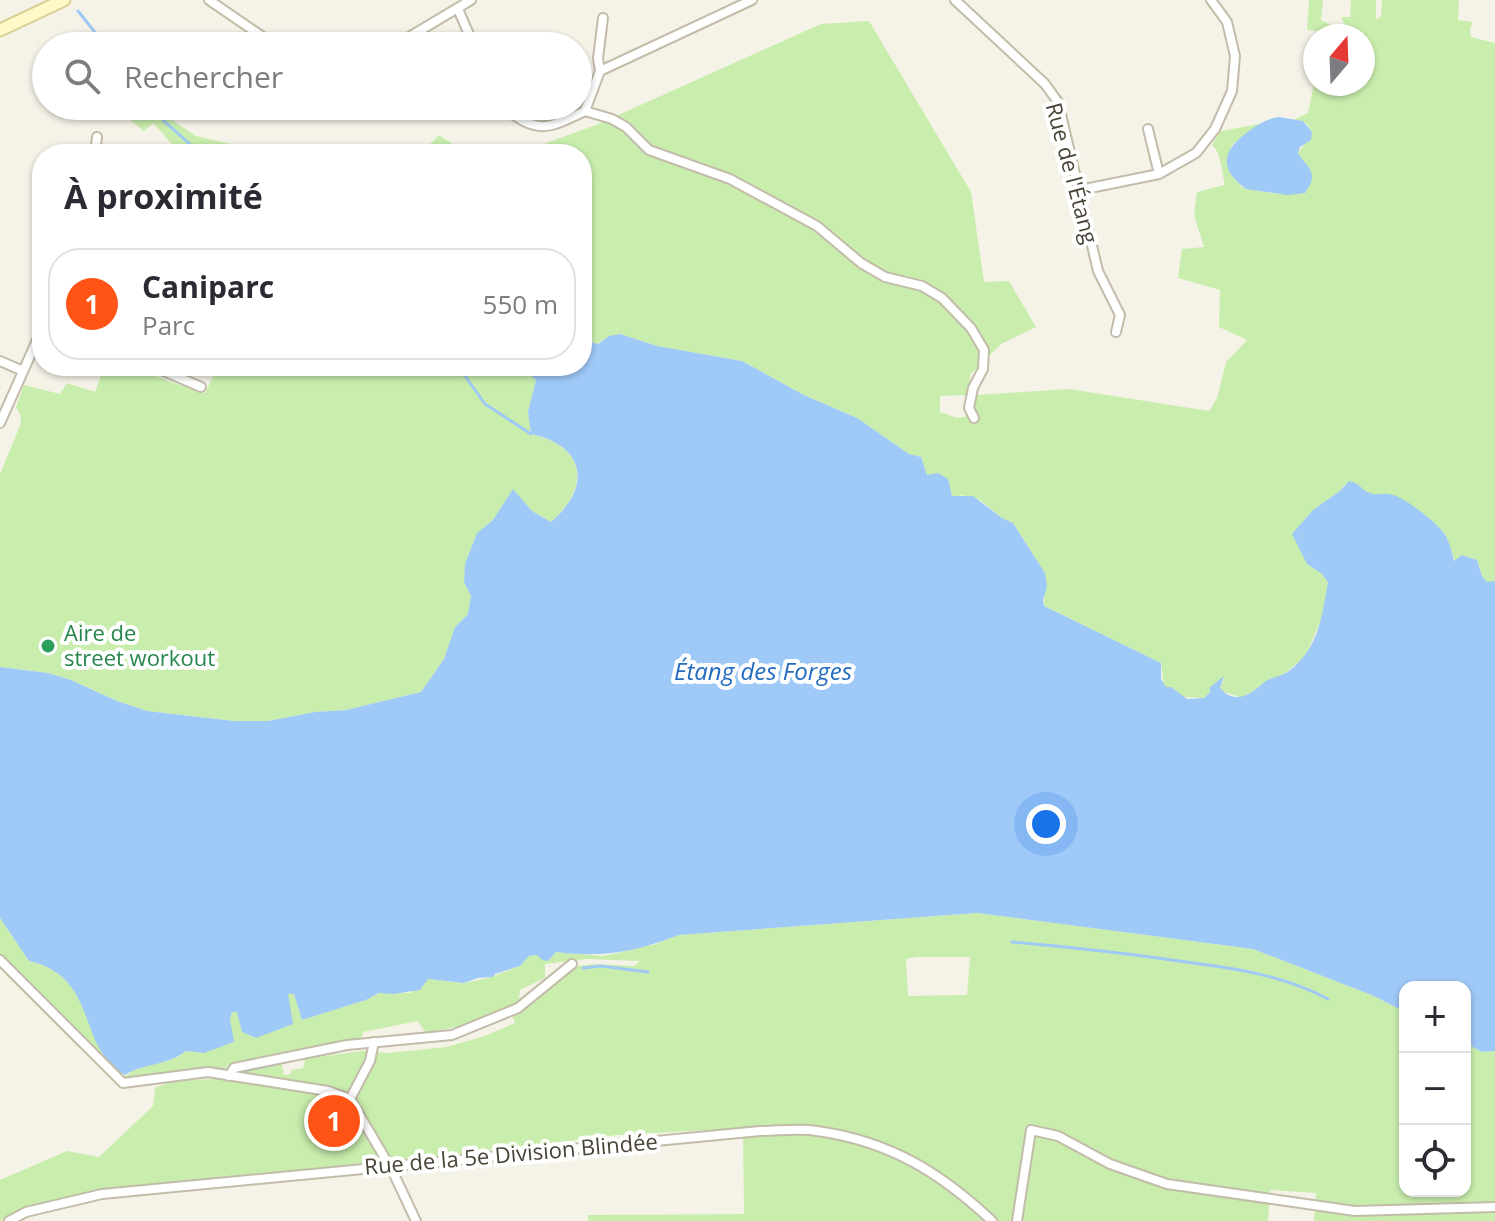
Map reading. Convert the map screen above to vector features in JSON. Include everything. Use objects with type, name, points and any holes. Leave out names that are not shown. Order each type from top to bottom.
[{"type":"main road","points":[[0,30],[64,0]]},
{"type":"street","points":[[209,0],[256,32]]},
{"type":"street","points":[[418,32],[471,0]]},
{"type":"street","points":[[600,71],[752,0]]},
{"type":"street","name":"Rue de l'Étang","points":[[955,0],[1045,84],[1058,102],[1098,271],[1120,315],[1116,332]]},
{"type":"street","points":[[1080,190],[1159,174],[1196,153],[1215,129],[1232,91],[1235,56],[1227,22],[1211,0]]},
{"type":"street","points":[[458,9],[468,32]]},
{"type":"street","points":[[592,92],[600,71],[598,58],[603,18]]},
{"type":"street","points":[[592,113],[626,127],[649,150],[730,179],[817,226],[861,263],[885,277],[922,286],[942,298],[971,328],[984,350],[983,369],[973,388],[969,408],[974,418]]},
{"type":"street","points":[[522,120],[537,127],[556,125],[566,120]]},
{"type":"street","points":[[1148,129],[1159,174]]},
{"type":"street","points":[[96,144],[97,137]]},
{"type":"street","points":[[0,423],[32,351]]},
{"type":"street","points":[[0,361],[23,371]]},
{"type":"street","points":[[175,376],[201,387]]},
{"type":"street","points":[[0,960],[123,1083],[208,1072],[328,1091],[350,1099],[389,1166],[416,1221]]},
{"type":"street","points":[[229,1076],[234,1068],[258,1061],[374,1042],[452,1035],[518,1008],[572,964]]},
{"type":"street","points":[[350,1099],[370,1061],[374,1042]]},
{"type":"street","points":[[1017,1221],[1031,1130],[1058,1136],[1110,1164],[1167,1184],[1355,1211],[1495,1207]]},
{"type":"street","name":"Rue de la 5e Division Blindée","points":[[9,1221],[26,1212],[102,1194],[760,1131],[814,1131],[891,1150],[928,1169],[961,1192],[992,1221]]},
{"type":"green space","points":[[1309,0],[1323,0],[1321,20],[1329,24],[1307,24]]},
{"type":"green space","points":[[1351,0],[1376,0],[1376,20],[1381,16],[1382,0],[1459,0],[1458,20],[1473,22],[1471,37],[1495,43],[1495,581],[1487,583],[1477,560],[1462,555],[1455,561],[1445,534],[1421,512],[1389,494],[1375,495],[1344,485],[1313,510],[1307,564],[1328,582],[1324,613],[1305,657],[1284,674],[1260,685],[1250,695],[1243,698],[1221,691],[1224,678],[1204,698],[1183,697],[1171,687],[1164,688],[1161,663],[1044,606],[1045,573],[1013,523],[980,500],[952,496],[948,479],[927,476],[921,457],[909,454],[857,418],[804,395],[742,361],[657,346],[620,334],[598,344],[592,342],[592,144],[544,144],[596,125],[821,24],[869,21],[971,192],[984,282],[1009,281],[1036,327],[1001,344],[970,375],[968,395],[940,396],[940,412],[957,418],[968,416],[977,395],[1069,389],[1209,411],[1217,398],[1226,362],[1247,340],[1219,327],[1220,290],[1178,278],[1182,249],[1204,247],[1194,215],[1197,192],[1225,185],[1219,158],[1212,145],[1221,131],[1259,124],[1231,146],[1241,187],[1284,194],[1309,186],[1310,172],[1298,153],[1312,134],[1307,124],[1295,119],[1308,113],[1312,96],[1375,96],[1375,24],[1344,24],[1341,17],[1350,17]]},
{"type":"green space","points":[[130,120],[172,120],[196,136],[231,144],[172,144],[153,123],[144,131]]},
{"type":"green space","points":[[439,135],[453,144],[430,144]]},
{"type":"green space","points":[[101,376],[157,376],[205,393],[213,376],[531,376],[536,380],[528,412],[531,434],[563,448],[577,469],[577,482],[564,508],[551,522],[532,511],[513,490],[493,520],[477,533],[465,564],[464,582],[471,596],[468,614],[455,627],[444,659],[421,692],[346,710],[268,721],[234,721],[147,711],[48,673],[0,667],[0,474],[20,426],[21,416],[16,407],[24,385],[60,394],[67,383],[95,392]]},
{"type":"green space","points":[[977,913],[1253,949],[1374,996],[1399,1009],[1399,1197],[1471,1197],[1471,1046],[1482,1052],[1495,1051],[1495,1221],[1314,1221],[1316,1193],[1270,1190],[1268,1221],[588,1221],[588,1215],[744,1214],[743,1128],[618,1135],[107,1190],[37,1207],[0,1221],[0,1180],[67,1151],[99,1157],[153,1106],[155,1088],[172,1081],[213,1079],[281,1061],[284,1075],[291,1074],[291,1070],[303,1068],[306,1056],[314,1054],[318,1057],[362,1051],[388,1053],[446,1047],[485,1036],[515,1023],[512,1015],[538,999],[571,967],[595,964],[634,966],[640,961],[587,959],[545,964],[545,978],[520,990],[519,1001],[497,1013],[450,1028],[425,1032],[418,1021],[363,1032],[362,1038],[228,1065],[224,1070],[210,1067],[122,1079],[137,1068],[168,1061],[186,1051],[204,1053],[232,1012],[294,994],[302,1020],[379,993],[410,993],[428,979],[464,983],[488,978],[520,966],[529,956],[555,952],[604,956],[656,944],[679,935]],"holes":[[[970,957],[967,995],[908,996],[906,959]]]},
{"type":"green space","points":[[0,918],[29,961],[46,966],[69,984],[78,996],[102,1053],[79,1048],[5,974],[7,972],[0,965]]},
{"type":"water","points":[[1279,117],[1303,121],[1312,132],[1311,140],[1300,147],[1298,153],[1312,175],[1305,193],[1288,195],[1246,189],[1228,169],[1228,155],[1237,141],[1261,123]]},
{"type":"water","name":"Étang des Forges","points":[[620,334],[657,346],[742,361],[804,395],[857,418],[909,454],[921,457],[927,475],[938,473],[948,479],[952,496],[973,496],[1013,523],[1045,573],[1047,587],[1044,606],[1161,663],[1161,679],[1166,687],[1171,687],[1187,699],[1204,698],[1211,691],[1209,688],[1224,676],[1220,688],[1225,693],[1236,697],[1247,695],[1268,680],[1289,671],[1307,652],[1318,631],[1328,582],[1307,564],[1292,534],[1313,510],[1349,481],[1373,494],[1395,496],[1429,518],[1446,536],[1454,561],[1462,555],[1477,560],[1487,582],[1495,581],[1495,1051],[1482,1052],[1471,1046],[1471,981],[1399,981],[1399,1009],[1374,996],[1253,949],[977,913],[679,935],[619,952],[556,952],[548,961],[537,955],[529,956],[520,966],[493,977],[464,983],[428,979],[420,990],[379,993],[302,1020],[294,994],[288,994],[293,1024],[256,1038],[242,1032],[237,1012],[232,1012],[230,1019],[234,1042],[204,1053],[186,1051],[125,1075],[110,1063],[99,1048],[78,997],[67,982],[52,969],[29,961],[0,918],[0,667],[48,673],[147,711],[234,721],[268,721],[346,710],[421,692],[444,659],[455,627],[468,614],[471,596],[464,582],[465,564],[477,533],[493,520],[513,489],[532,511],[551,522],[573,495],[577,469],[572,458],[563,448],[531,434],[528,412],[536,380],[531,376],[592,376],[592,342],[598,344],[609,336]]},
{"type":"waterway","points":[[78,11],[95,32]]},
{"type":"waterway","points":[[164,120],[190,144]]},
{"type":"waterway","points":[[465,376],[485,404],[531,434]]},
{"type":"waterway","points":[[1012,942],[1237,970],[1274,978],[1328,999]]},
{"type":"waterway","points":[[583,968],[601,966],[648,972]]},
{"type":"waterway","points":[[243,1071],[276,1064]]},
{"type":"place","name":"Aire de street workout","points":[[48,646]]},
{"type":"place","name":"Caniparc","points":[[334,1121]]}]
